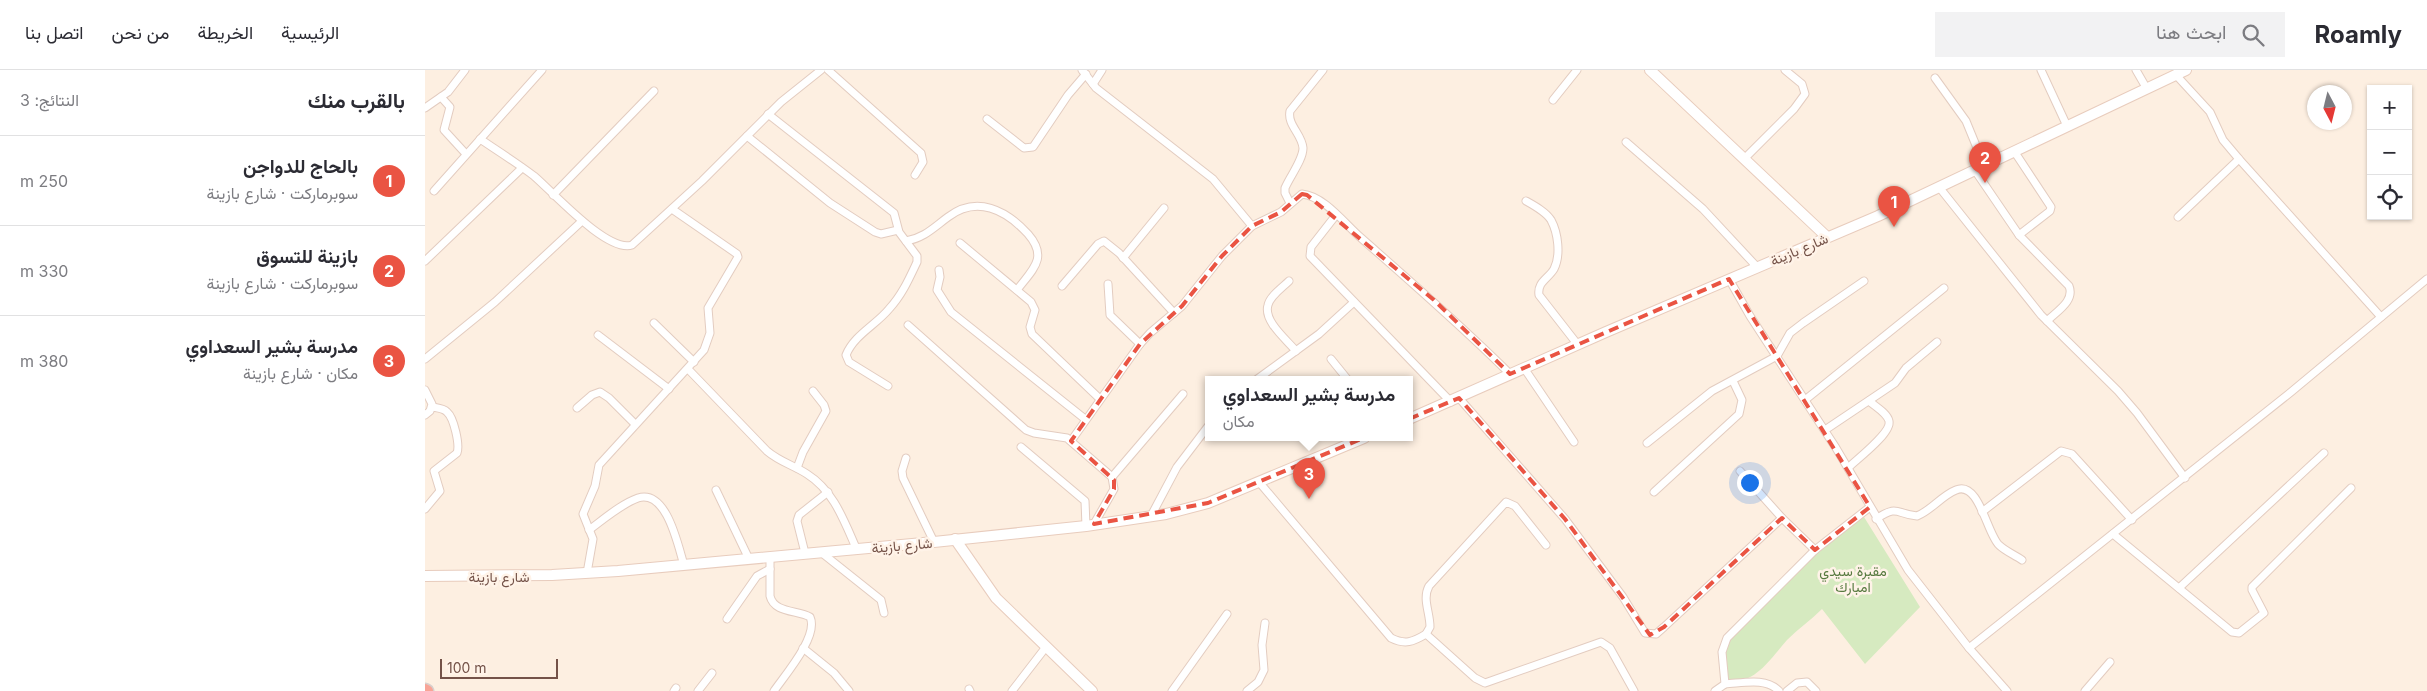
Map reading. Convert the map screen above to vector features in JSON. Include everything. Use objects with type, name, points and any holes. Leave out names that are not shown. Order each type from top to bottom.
[{"type":"street","points":[[425,108],[441,97],[465,70]]},
{"type":"street","points":[[433,191],[542,70]]},
{"type":"street","points":[[480,139],[522,168],[582,221],[615,244],[626,247],[632,245],[672,209],[768,114],[821,70]]},
{"type":"street","points":[[828,70],[921,153],[923,162],[915,175]]},
{"type":"street","points":[[1093,84],[1102,70]]},
{"type":"street","points":[[1290,203],[1285,188],[1302,155],[1303,148],[1290,122],[1290,111],[1323,70]]},
{"type":"street","points":[[1553,100],[1577,70]]},
{"type":"street","points":[[1649,70],[1827,236]]},
{"type":"street","points":[[1745,158],[1794,109],[1805,94],[1802,84],[1785,70]]},
{"type":"street","points":[[2041,70],[2067,126]]},
{"type":"street","points":[[2136,70],[2147,89]]},
{"type":"street","name":"شارع بازينة","points":[[1413,417],[1939,187],[1984,164],[2186,70]]},
{"type":"street","points":[[987,119],[1024,148],[1033,148],[1084,72],[1093,84],[1213,179],[1252,226]]},
{"type":"street","points":[[2176,75],[2210,112],[2223,140],[2239,159],[2381,317]]},
{"type":"street","points":[[1935,78],[1966,121],[1984,164]]},
{"type":"street","points":[[553,195],[654,91]]},
{"type":"street","points":[[441,97],[450,107],[445,133],[467,154]]},
{"type":"street","points":[[768,114],[894,213],[898,230],[918,258],[903,293],[886,313],[855,341],[846,355],[849,362],[888,386]]},
{"type":"street","points":[[747,136],[810,188],[856,221],[881,234],[898,230]]},
{"type":"street","points":[[1626,142],[1703,209],[1757,267]]},
{"type":"street","points":[[2014,151],[2051,207],[2050,211],[2019,235]]},
{"type":"street","points":[[2179,217],[2239,159]]},
{"type":"street","points":[[425,261],[522,168]]},
{"type":"street","points":[[1974,169],[2019,235],[2069,286],[2071,292],[2070,299],[2047,321]]},
{"type":"street","points":[[1939,187],[2047,321],[2118,391],[2185,478]]},
{"type":"street","points":[[1071,440],[1140,344],[1174,313],[1222,256],[1252,226],[1281,212],[1302,194],[1307,195],[1336,215],[1434,300],[1510,374]]},
{"type":"street","points":[[1526,201],[1543,212],[1551,220],[1557,241],[1558,255],[1553,270],[1541,284],[1539,295],[1578,345]]},
{"type":"street","points":[[905,241],[924,237],[949,216],[963,208],[981,205],[993,208],[1009,217],[1027,234],[1038,249],[1037,263],[1017,290]]},
{"type":"street","points":[[1123,258],[1164,208]]},
{"type":"street","points":[[587,573],[593,539],[583,514],[595,486],[599,465],[694,362],[709,338],[708,308],[738,257],[737,254],[672,209]]},
{"type":"street","points":[[1336,215],[1311,247],[1310,256],[1354,302],[1455,400],[1565,519],[1623,597],[1645,633],[1650,635],[1664,627],[1782,518]]},
{"type":"street","points":[[425,358],[495,302],[582,221]]},
{"type":"street","points":[[1062,286],[1101,242],[1107,242],[1174,313]]},
{"type":"street","points":[[960,243],[1017,290],[1034,307],[1035,314],[1030,328],[1032,334],[1100,399]]},
{"type":"street","points":[[939,270],[940,276],[937,290],[951,312],[1085,419]]},
{"type":"street","points":[[1729,279],[1750,316],[1825,430],[1876,519],[1908,570],[1969,648],[2007,691]]},
{"type":"street","points":[[1969,648],[2185,478],[2427,279]]},
{"type":"street","points":[[1289,281],[1273,297],[1268,304],[1268,310],[1271,321],[1296,351]]},
{"type":"street","points":[[1647,443],[1712,391],[1777,356],[1790,334],[1803,322],[1864,281]]},
{"type":"street","points":[[1108,284],[1111,315],[1140,344]]},
{"type":"street","points":[[1805,400],[1944,288]]},
{"type":"street","points":[[1262,376],[1319,334],[1354,302]]},
{"type":"street","points":[[654,323],[694,362]]},
{"type":"street","points":[[908,325],[1026,430],[1037,434],[1060,435],[1071,440],[1111,477],[1114,489],[1090,525]]},
{"type":"street","points":[[598,335],[669,388]]},
{"type":"street","points":[[1825,430],[1895,383],[1906,368],[1937,342]]},
{"type":"street","points":[[1331,359],[1345,376]]},
{"type":"street","points":[[1524,368],[1574,442]]},
{"type":"street","points":[[688,369],[767,451],[781,463],[797,468],[828,492],[857,550]]},
{"type":"street","points":[[1654,492],[1739,414],[1743,400],[1733,381]]},
{"type":"street","points":[[425,390],[432,407]]},
{"type":"street","points":[[797,468],[803,452],[825,410],[824,405],[813,391]]},
{"type":"street","points":[[577,408],[592,395],[600,392],[609,398],[635,424]]},
{"type":"street","points":[[1111,477],[1183,394]]},
{"type":"street","points":[[1848,468],[1887,431],[1889,425],[1887,416],[1869,402]]},
{"type":"street","points":[[425,415],[432,407]]},
{"type":"street","points":[[425,510],[441,491],[434,471],[457,453],[459,446],[449,415],[443,409],[432,407]]},
{"type":"street","points":[[1151,516],[1177,467],[1205,430]]},
{"type":"street","name":"شارع بازينة","points":[[425,576],[587,573],[857,550],[1090,525],[1151,516],[1208,503],[1357,441]]},
{"type":"street","points":[[1021,447],[1085,501],[1090,525]]},
{"type":"street","points":[[1982,512],[2061,451],[2072,454],[2132,520]]},
{"type":"street","points":[[2179,588],[2324,453]]},
{"type":"street","points":[[905,458],[902,471],[903,478],[934,542]]},
{"type":"street","points":[[1740,471],[1782,518],[1815,550]]},
{"type":"street","points":[[1259,482],[1391,638],[1406,643],[1413,642],[1425,634],[1430,627],[1425,600],[1429,586],[1506,502],[1515,506],[1546,545]]},
{"type":"street","points":[[1876,519],[1887,512],[1895,510],[1917,516],[1956,489],[1964,488],[1970,491],[1998,545],[2022,560]]},
{"type":"street","points":[[2113,534],[2232,632],[2239,633],[2264,613],[2252,587],[2351,488]]},
{"type":"street","points":[[716,490],[749,560]]},
{"type":"street","points":[[805,553],[797,521],[799,515],[828,492]]},
{"type":"street","points":[[589,530],[637,499],[654,499],[663,506],[684,565]]},
{"type":"street","points":[[1725,684],[1721,652],[1727,638],[1815,550],[1870,508]]},
{"type":"street","points":[[955,539],[996,598],[1091,691]]},
{"type":"street","points":[[822,553],[881,600],[885,613]]},
{"type":"street","points":[[770,557],[770,596],[774,605],[805,615],[811,620],[812,628],[803,648],[774,691]]},
{"type":"street","points":[[727,619],[757,576],[770,569]]},
{"type":"street","points":[[1172,691],[1227,614]]},
{"type":"street","points":[[1247,691],[1258,682],[1264,670],[1262,645],[1265,622]]},
{"type":"street","points":[[1425,634],[1475,678],[1485,683],[1601,642],[1610,648],[1634,691]]},
{"type":"street","points":[[1012,691],[1047,647]]},
{"type":"street","points":[[803,648],[834,673],[849,691]]},
{"type":"street","points":[[2085,691],[2110,662]]},
{"type":"street","points":[[698,691],[712,673]]},
{"type":"street","points":[[1787,691],[1797,683],[1807,682],[1816,691]]},
{"type":"street","points":[[1715,691],[1725,684],[1761,683],[1771,684],[1779,691]]},
{"type":"highlighted area","points":[[1302,194],[1307,195],[1434,300],[1510,374],[1729,279],[1870,507],[1815,550],[1782,518],[1664,627],[1650,635],[1565,519],[1459,398],[1208,503],[1094,524],[1114,489],[1114,480],[1071,441],[1140,344],[1182,306],[1222,256],[1252,226],[1281,212]]},
{"type":"green space","name":"مقبرة سيدي امبارك","points":[[1864,517],[1920,607],[1865,664],[1822,609],[1791,636],[1767,663],[1752,676],[1734,681],[1723,679],[1723,645],[1828,541]]},
{"type":"place","name":"بازينة للتسوق","points":[[1985,183]]},
{"type":"place","name":"بالحاج للدواجن","points":[[1894,227]]},
{"type":"place","name":"مدرسة بشير السعداوي","points":[[1309,499]]}]
